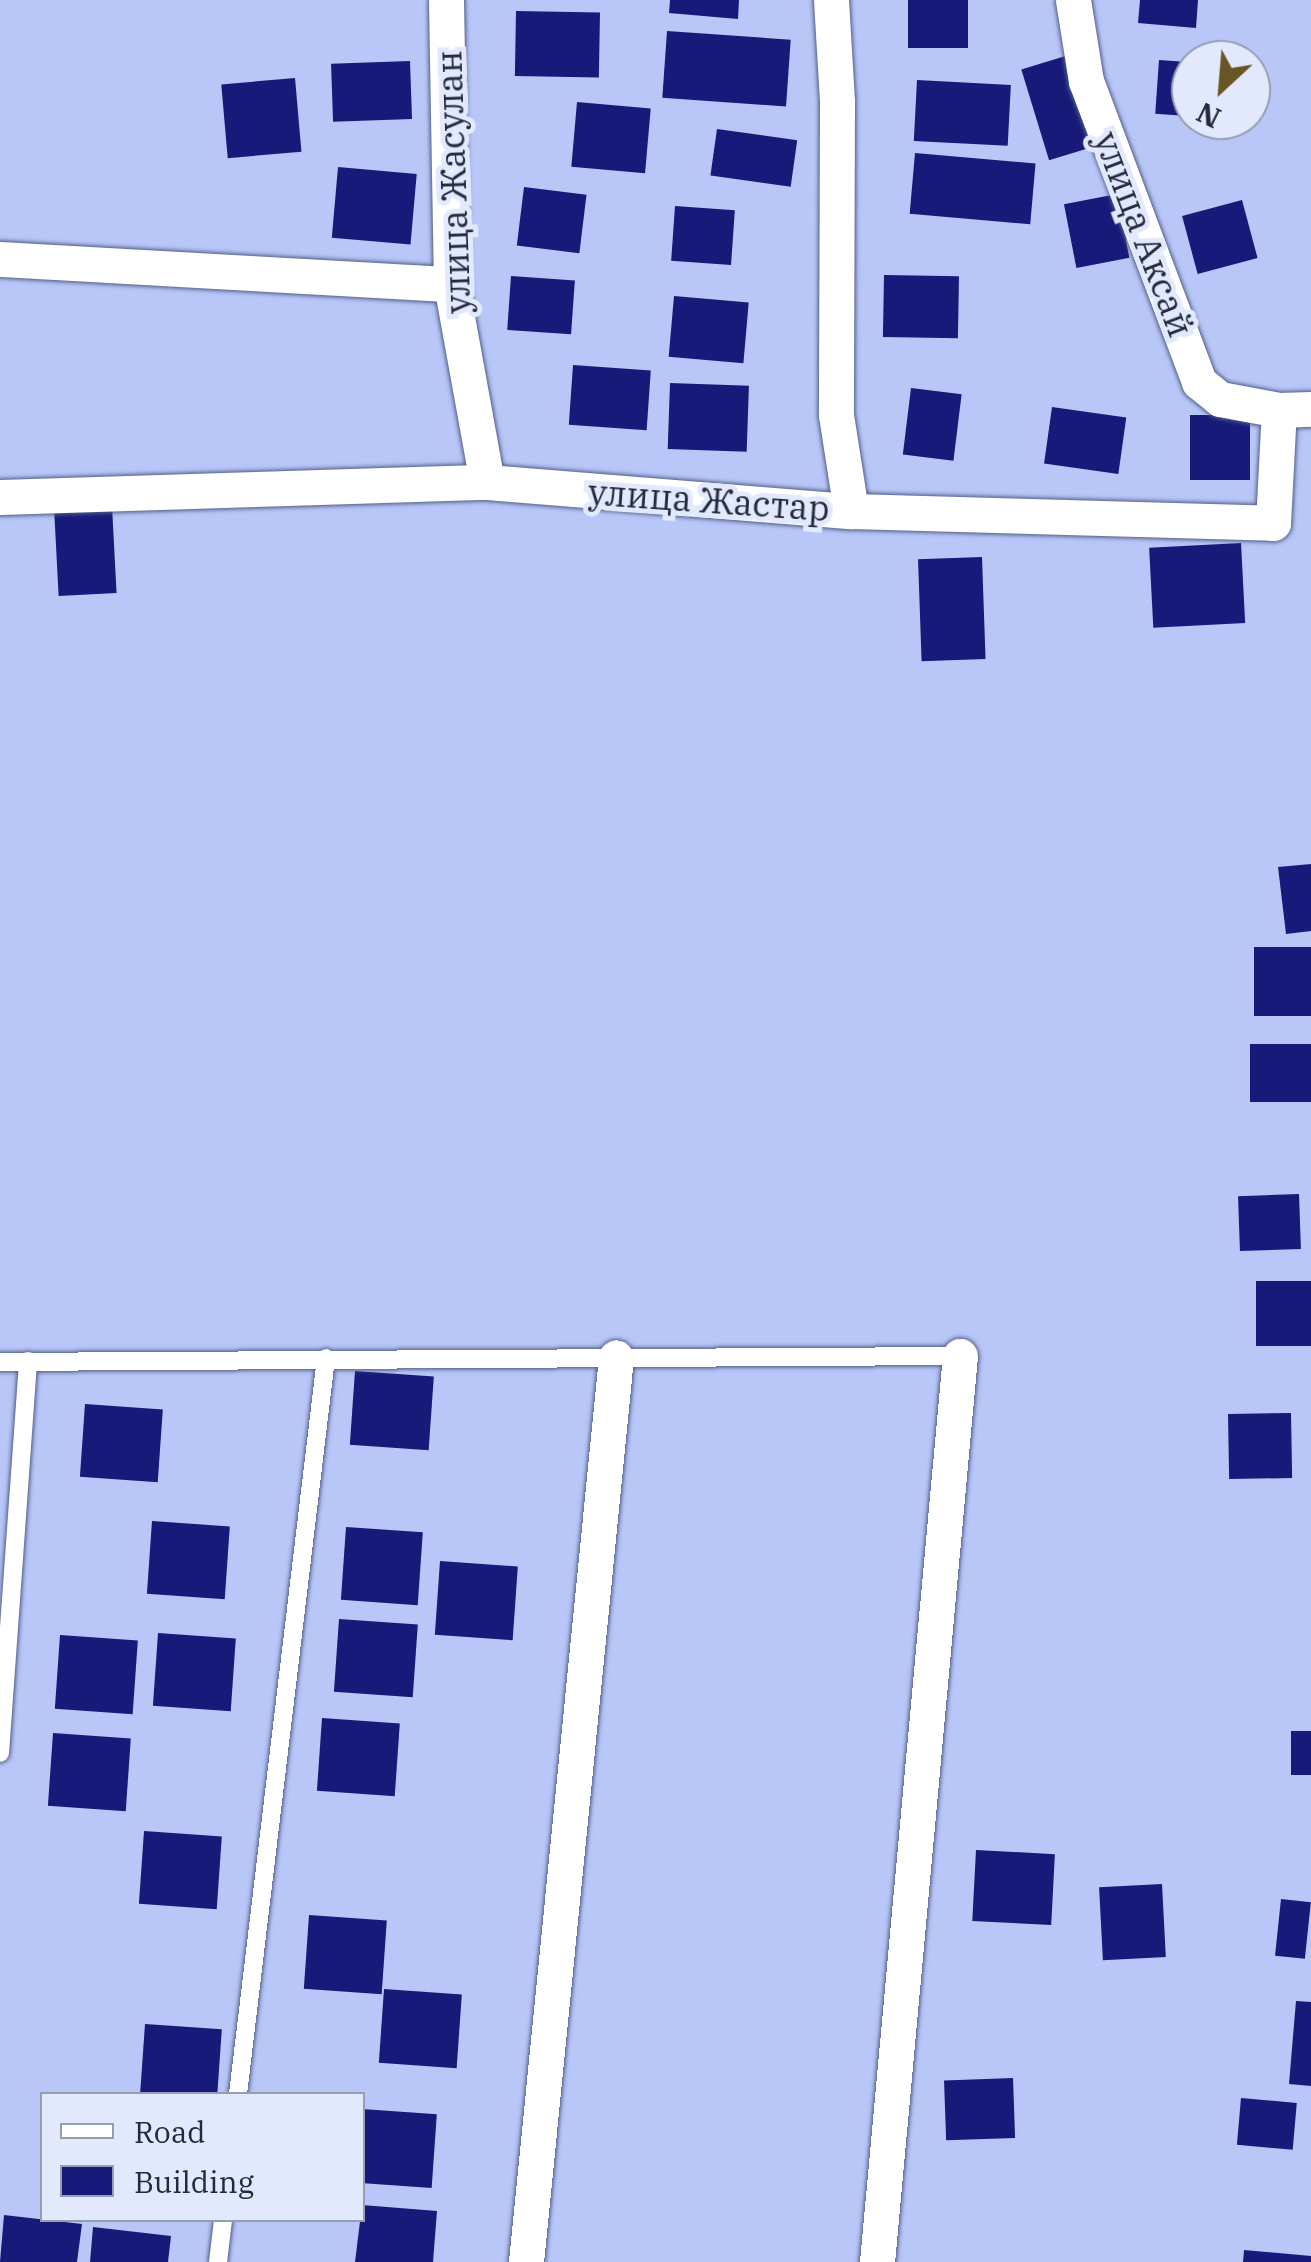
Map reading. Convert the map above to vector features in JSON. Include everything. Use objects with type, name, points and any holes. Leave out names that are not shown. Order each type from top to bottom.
[{"type":"street","name":"улица Жасулан","points":[[446,0],[451,284],[487,482]]},
{"type":"street","points":[[831,0],[837,102],[836,415],[852,510]]},
{"type":"street","name":"улица Аксай","points":[[1073,0],[1086,81],[1199,382],[1220,399],[1295,410]]},
{"type":"street","points":[[0,259],[451,284]]},
{"type":"street","name":"улица Жастар","points":[[0,497],[487,482],[852,510],[1273,524],[1295,410]]},
{"type":"street","points":[[526,2262],[616,1356]]},
{"type":"street","points":[[877,2262],[960,1356]]},
{"type":"lane","points":[[0,1362],[960,1356]]},
{"type":"lane","points":[[238,2092],[326,1358]]},
{"type":"lane","points":[[0,1752],[28,1361]]},
{"type":"lane","points":[[218,2262],[223,2222]]},
{"type":"building","points":[[670,0],[739,0],[738,19],[669,13]]},
{"type":"building","points":[[908,0],[968,0],[968,48],[908,48]]},
{"type":"building","points":[[1140,0],[1198,0],[1196,28],[1138,23]]},
{"type":"building","points":[[516,11],[600,12],[599,77],[515,76]]},
{"type":"building","points":[[667,31],[791,40],[786,106],[662,98]]},
{"type":"building","points":[[1072,54],[1100,145],[1049,160],[1021,69]]},
{"type":"building","points":[[1159,60],[1171,61],[1171,115],[1155,114]]},
{"type":"building","points":[[410,61],[412,119],[333,122],[331,64]]},
{"type":"building","points":[[295,78],[301,152],[228,158],[221,84]]},
{"type":"building","points":[[917,80],[1011,85],[1008,146],[914,141]]},
{"type":"building","points":[[577,102],[651,108],[645,173],[571,167]]},
{"type":"building","points":[[717,129],[797,140],[791,187],[710,176]]},
{"type":"building","points":[[915,153],[1036,164],[1030,224],[910,214]]},
{"type":"building","points":[[338,167],[417,174],[411,245],[332,238]]},
{"type":"building","points":[[524,187],[587,195],[579,253],[517,246]]},
{"type":"building","points":[[1117,194],[1129,258],[1076,268],[1064,204]]},
{"type":"building","points":[[1242,200],[1258,258],[1198,274],[1182,216]]},
{"type":"building","points":[[675,206],[735,210],[731,265],[671,261]]},
{"type":"building","points":[[884,275],[959,276],[958,338],[883,337]]},
{"type":"building","points":[[511,276],[575,280],[571,334],[507,330]]},
{"type":"building","points":[[674,296],[749,303],[743,363],[669,357]]},
{"type":"building","points":[[573,365],[651,370],[647,430],[569,425]]},
{"type":"building","points":[[670,383],[749,386],[747,452],[668,449]]},
{"type":"building","points":[[911,388],[962,394],[953,461],[903,455]]},
{"type":"building","points":[[1052,407],[1126,417],[1118,474],[1044,463]]},
{"type":"building","points":[[1190,415],[1250,415],[1250,480],[1190,480]]},
{"type":"building","points":[[112,506],[117,593],[59,596],[54,509]]},
{"type":"building","points":[[1241,543],[1245,623],[1153,628],[1149,548]]},
{"type":"building","points":[[982,557],[986,659],[922,661],[918,559]]},
{"type":"building","points":[[1311,864],[1311,931],[1286,934],[1278,867]]},
{"type":"building","points":[[1254,947],[1311,947],[1311,1016],[1254,1016]]},
{"type":"building","points":[[1250,1044],[1311,1044],[1311,1102],[1250,1102]]},
{"type":"building","points":[[1299,1194],[1301,1249],[1240,1251],[1238,1196]]},
{"type":"building","points":[[1256,1281],[1311,1281],[1311,1346],[1256,1346]]},
{"type":"building","points":[[355,1371],[434,1377],[429,1450],[350,1445]]},
{"type":"building","points":[[85,1404],[163,1409],[158,1482],[80,1477]]},
{"type":"building","points":[[1291,1413],[1292,1478],[1229,1479],[1228,1414]]},
{"type":"building","points":[[152,1521],[230,1526],[225,1599],[147,1594]]},
{"type":"building","points":[[346,1527],[423,1532],[418,1605],[341,1600]]},
{"type":"building","points":[[440,1561],[518,1566],[513,1640],[435,1635]]},
{"type":"building","points":[[339,1619],[418,1625],[413,1697],[334,1692]]},
{"type":"building","points":[[158,1633],[236,1638],[231,1711],[153,1706]]},
{"type":"building","points":[[60,1635],[138,1640],[133,1714],[55,1709]]},
{"type":"building","points":[[322,1718],[400,1723],[395,1796],[317,1791]]},
{"type":"building","points":[[1291,1731],[1311,1731],[1311,1775],[1291,1775]]},
{"type":"building","points":[[53,1733],[131,1738],[126,1811],[48,1806]]},
{"type":"building","points":[[144,1831],[222,1836],[217,1909],[139,1904]]},
{"type":"building","points":[[976,1850],[1055,1854],[1051,1925],[972,1921]]},
{"type":"building","points":[[1162,1884],[1166,1957],[1103,1960],[1099,1887]]},
{"type":"building","points":[[1281,1899],[1311,1902],[1305,1959],[1275,1956]]},
{"type":"building","points":[[309,1915],[387,1920],[382,1994],[304,1989]]},
{"type":"building","points":[[384,1989],[462,1994],[457,2068],[379,2063]]},
{"type":"building","points":[[1296,2001],[1311,2002],[1311,2086],[1289,2084]]},
{"type":"building","points":[[145,2024],[222,2029],[217,2092],[140,2092]]},
{"type":"building","points":[[1013,2078],[1015,2138],[946,2140],[944,2080]]},
{"type":"building","points":[[1241,2098],[1297,2103],[1293,2150],[1237,2145]]},
{"type":"building","points":[[365,2109],[437,2114],[432,2188],[365,2183]]},
{"type":"building","points":[[365,2205],[437,2211],[433,2262],[355,2262]]},
{"type":"building","points":[[4,2215],[82,2224],[77,2262],[0,2262]]},
{"type":"building","points":[[93,2227],[171,2236],[168,2262],[90,2262]]},
{"type":"building","points":[[1244,2250],[1311,2256],[1311,2262],[1243,2262]]}]
